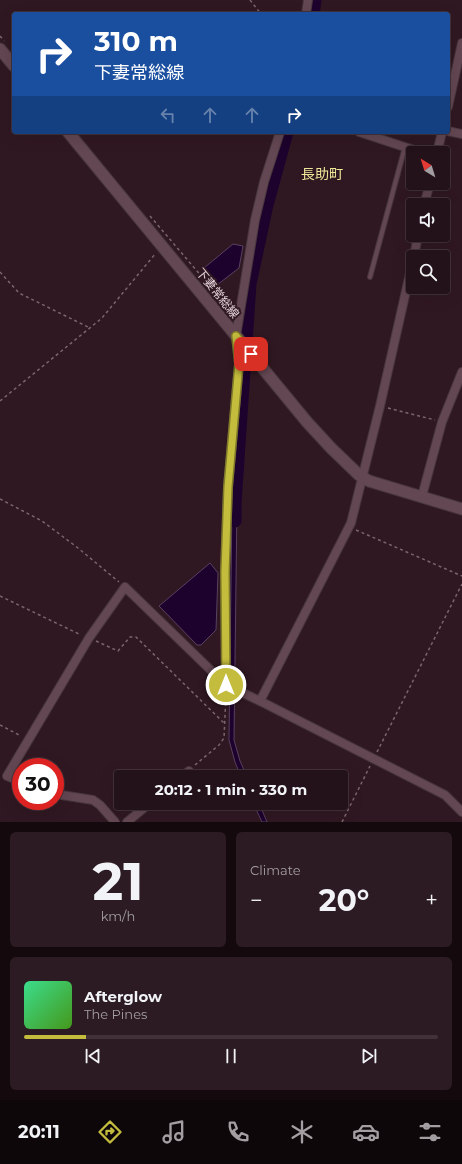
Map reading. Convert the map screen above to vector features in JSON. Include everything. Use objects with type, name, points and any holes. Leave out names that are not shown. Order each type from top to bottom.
[{"type":"main road","points":[[0,49],[12,64]]},
{"type":"main road","name":"下妻常総線","points":[[70,134],[306,422],[331,448],[363,478],[462,509]]},
{"type":"street","points":[[306,12],[308,0]]},
{"type":"street","points":[[450,97],[462,43]]},
{"type":"street","points":[[450,131],[462,134]]},
{"type":"street","points":[[226,685],[225,572],[228,487],[239,364],[239,320],[255,220],[264,182],[279,134]]},
{"type":"street","points":[[365,134],[405,147]]},
{"type":"street","points":[[439,146],[442,134]]},
{"type":"street","points":[[260,701],[351,523],[380,406],[406,289]]},
{"type":"street","points":[[422,496],[442,422],[462,372]]},
{"type":"street","points":[[17,758],[89,638],[125,587],[226,685],[445,795],[462,812]]},
{"type":"street","points":[[12,767],[7,776],[12,778]]},
{"type":"street","points":[[64,795],[93,800],[100,805],[116,822]]},
{"type":"street","points":[[127,822],[142,810]]},
{"type":"lane","points":[[370,277],[405,147]]},
{"type":"path","points":[[250,0],[259,12]]},
{"type":"path","points":[[149,215],[239,320]]},
{"type":"path","points":[[0,401],[102,318],[162,246]]},
{"type":"path","points":[[0,272],[18,293],[90,328]]},
{"type":"path","points":[[380,406],[442,422]]},
{"type":"path","points":[[0,499],[42,521],[78,548],[125,587]]},
{"type":"path","points":[[349,527],[462,576]]},
{"type":"path","points":[[342,822],[462,584]]},
{"type":"path","points":[[0,596],[118,651],[130,637],[136,637],[225,724]]},
{"type":"path","points":[[189,770],[219,745],[224,738],[226,685]]},
{"type":"path","points":[[0,725],[28,739]]},
{"type":"shaded area","points":[[233,244],[243,246],[239,268],[217,285],[204,268]]},
{"type":"shaded area","points":[[232,503],[237,503],[234,740],[244,770],[238,770],[229,740]]},
{"type":"shaded area","points":[[210,563],[218,573],[216,630],[201,645],[197,645],[159,606]]},
{"type":"shaded area","points":[[256,810],[262,810],[267,822],[262,822]]},
{"type":"waterway","points":[[313,12],[315,0]]},
{"type":"waterway","points":[[235,521],[250,284],[267,205],[286,134]]},
{"type":"district","name":"長助町","points":[[322,174]]},
{"type":"route","points":[[226,685],[225,572],[228,487],[239,364],[236,336],[251,354]]}]
